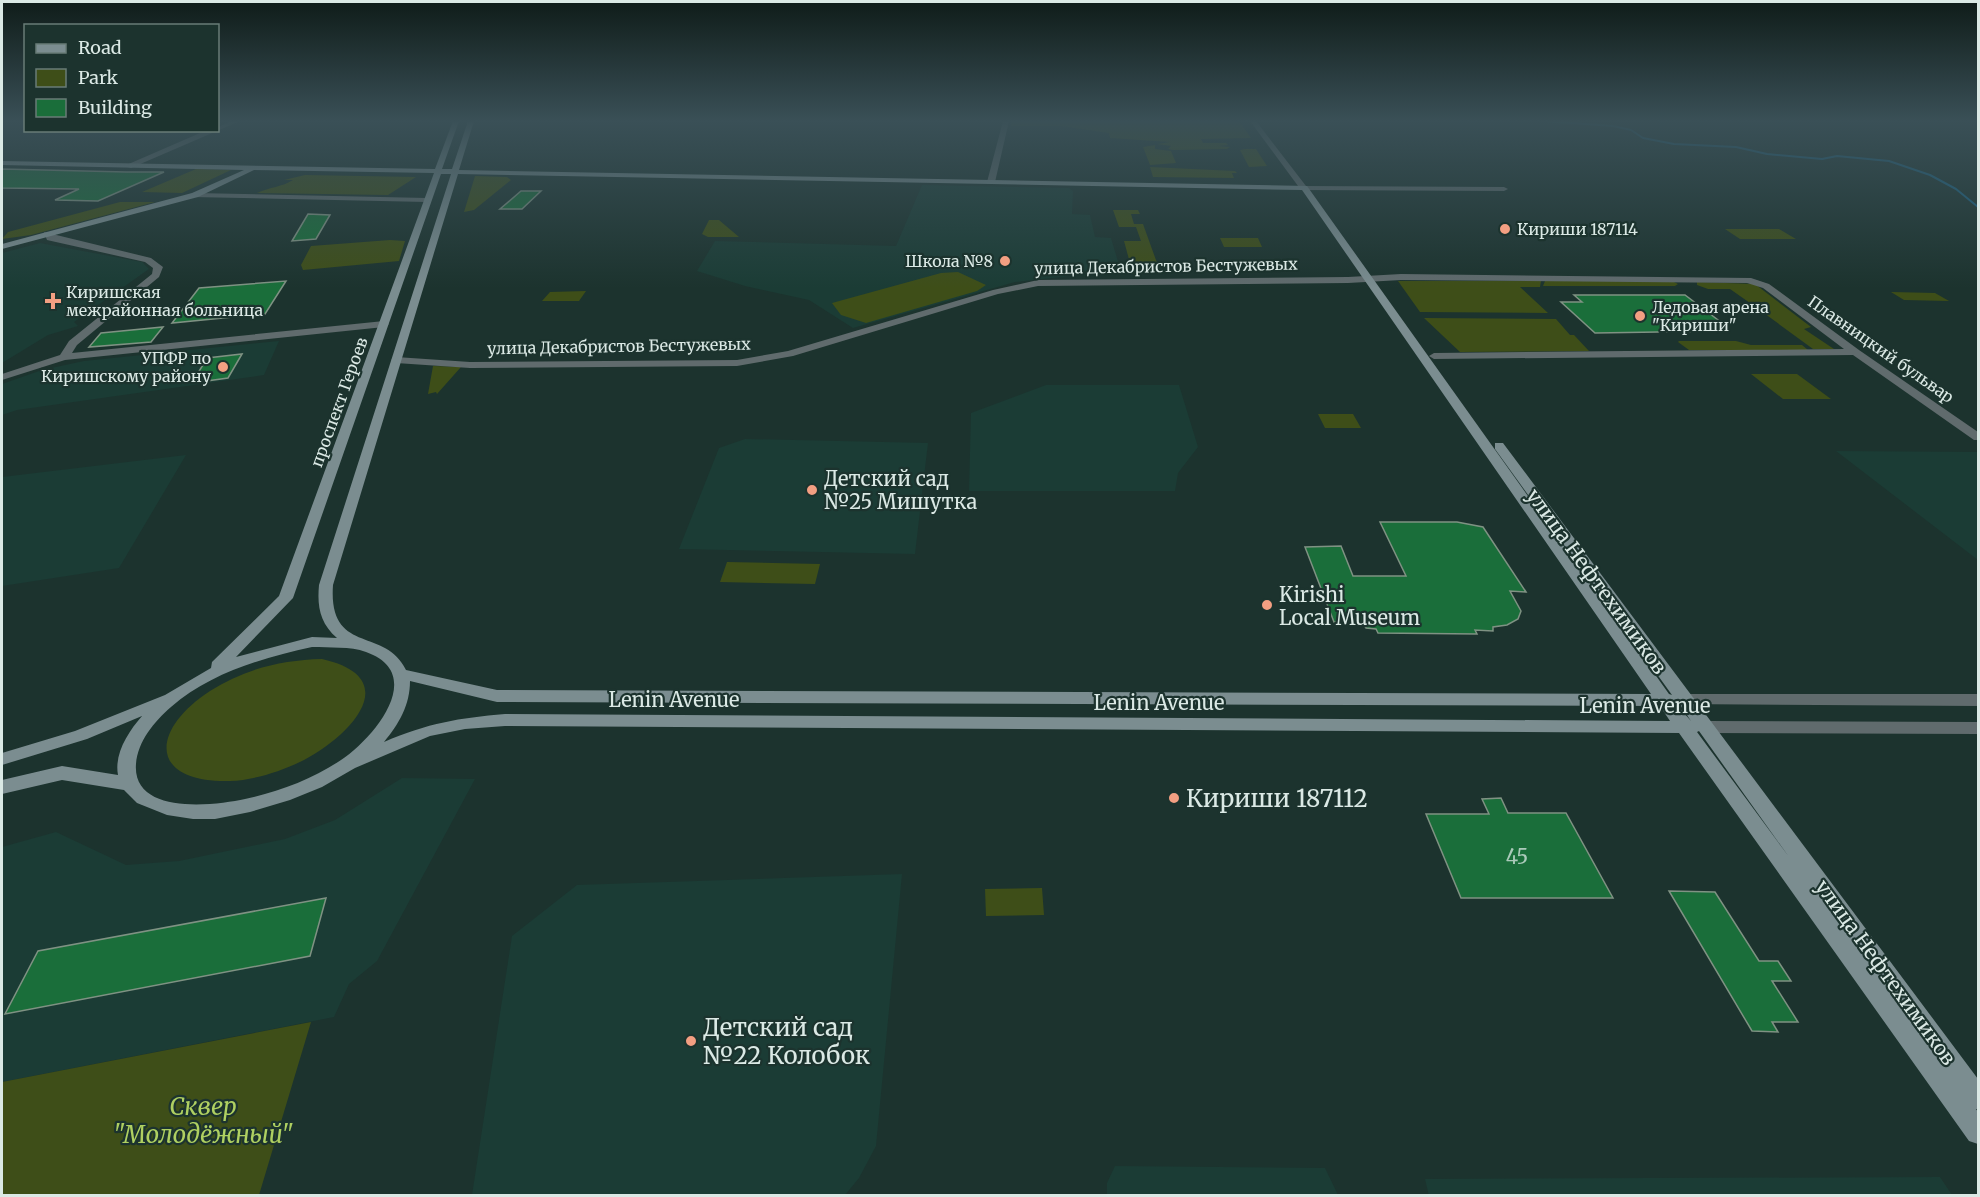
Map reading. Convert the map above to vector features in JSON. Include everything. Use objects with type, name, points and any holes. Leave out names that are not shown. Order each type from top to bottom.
[{"type":"street","points":[[2,246],[195,195],[235,177]]},
{"type":"street","name":"проспект Героев","points":[[214,671],[286,598],[434,177]]},
{"type":"street","name":"проспект Героев","points":[[355,644],[330,623],[326,616],[324,604],[326,585],[453,177]]},
{"type":"street","points":[[744,177],[1504,189]]},
{"type":"street","points":[[991,181],[992,177]]},
{"type":"street","points":[[1298,177],[1306,187]]},
{"type":"street","points":[[1299,177],[1675,700]]},
{"type":"street","points":[[195,195],[427,200]]},
{"type":"street","points":[[47,234],[50,238],[148,260],[158,267],[156,274],[143,287],[73,344],[64,357]]},
{"type":"street","name":"улица Декабристов Бестужевых","points":[[396,360],[470,364],[737,363],[789,354],[996,292],[1038,283],[1374,279],[1748,280],[1766,286]]},
{"type":"street","name":"улица Нефтехимиков","points":[[1374,279],[1434,356],[1675,700],[1978,1098]]},
{"type":"street","name":"Плавницкий бульвар","points":[[1766,286],[1855,352],[1978,437]]},
{"type":"street","points":[[2,377],[64,357],[384,324]]},
{"type":"street","points":[[1434,356],[1855,352]]},
{"type":"street","points":[[2,759],[81,735],[172,697],[214,671],[263,652],[312,642],[355,644],[379,651],[395,663],[402,674],[402,701],[384,733],[348,764],[287,795],[248,807],[209,812],[176,811],[147,801],[130,784],[62,773],[2,787]]},
{"type":"street","name":"Lenin Avenue","points":[[402,674],[497,696],[1978,700]]},
{"type":"street","points":[[130,784],[127,757],[142,726],[172,697]]},
{"type":"street","name":"Lenin Avenue","points":[[348,764],[426,731],[465,723],[506,720],[1978,728]]},
{"type":"street","points":[[1695,727],[1978,1132]]},
{"type":"shaded area","name":"Школа №8","points":[[922,185],[1069,188],[1073,191],[1072,214],[1090,215],[1095,237],[1111,238],[1122,275],[1069,276],[1015,282],[853,328],[809,300],[745,286],[697,271],[715,241],[896,246]]},
{"type":"shaded area","name":"Киришская межрайонная больница","points":[[40,243],[142,262],[149,269],[74,322],[78,326],[48,335],[2,363],[2,253]]},
{"type":"shaded area","points":[[279,341],[264,375],[17,410],[2,415],[2,384],[42,370],[84,361]]},
{"type":"shaded area","points":[[1046,385],[1179,385],[1198,447],[1178,473],[1175,491],[969,491],[971,413]]},
{"type":"shaded area","name":"Детский сад №25 Мишутка","points":[[745,439],[928,443],[915,554],[679,549],[719,448]]},
{"type":"shaded area","points":[[1836,451],[1978,452],[1978,560]]},
{"type":"shaded area","points":[[186,455],[119,568],[2,586],[2,477]]},
{"type":"shaded area","points":[[402,778],[475,779],[377,961],[349,984],[334,1017],[2,1082],[2,847],[56,832],[126,865],[179,861],[285,839],[335,820]]},
{"type":"shaded area","name":"Детский сад №22 Колобок","points":[[902,874],[876,1146],[859,1178],[845,1195],[472,1195],[512,936],[577,885]]},
{"type":"shaded area","points":[[1115,1166],[1325,1168],[1338,1195],[1107,1195],[1107,1183]]},
{"type":"shaded area","points":[[1940,1177],[1952,1195],[1429,1196],[1425,1179]]},
{"type":"green space","points":[[178,177],[216,177],[182,193],[142,192]]},
{"type":"green space","points":[[297,177],[416,177],[388,195],[257,193],[293,180],[284,180]]},
{"type":"green space","points":[[475,177],[507,177],[511,180],[474,210],[464,212]]},
{"type":"green space","points":[[1153,177],[1234,177],[1234,178]]},
{"type":"green space","points":[[120,202],[155,202],[31,235],[2,239],[8,232]]},
{"type":"green space","points":[[1113,210],[1138,210],[1140,214],[1131,214],[1134,224],[1143,224],[1161,274],[1133,274],[1124,241],[1141,241],[1136,227],[1119,227]]},
{"type":"green space","points":[[709,220],[719,220],[739,237],[708,237],[702,234]]},
{"type":"green space","points":[[1725,229],[1779,229],[1796,239],[1740,239]]},
{"type":"green space","points":[[1220,238],[1258,238],[1262,247],[1224,247]]},
{"type":"green space","points":[[405,241],[399,261],[303,270],[301,265],[311,246]]},
{"type":"green space","points":[[958,272],[986,285],[977,291],[866,323],[841,315],[832,303],[941,273]]},
{"type":"green space","points":[[1398,281],[1541,281],[1540,287],[1520,287],[1548,313],[1420,312]]},
{"type":"green space","points":[[1545,281],[1672,281],[1678,284],[1675,286],[1543,286]]},
{"type":"green space","points":[[1697,282],[1755,284],[1811,327],[1804,329],[1834,349],[1813,349],[1757,308],[1726,306],[1726,304],[1750,303],[1730,289],[1708,289],[1697,285]]},
{"type":"green space","points":[[586,291],[579,301],[542,301],[550,292]]},
{"type":"green space","points":[[1891,292],[1935,293],[1949,301],[1904,300]]},
{"type":"green space","points":[[1424,318],[1556,319],[1589,351],[1460,352]]},
{"type":"green space","points":[[1679,341],[1736,341],[1751,345],[1802,345],[1808,350],[1689,350]]},
{"type":"green space","points":[[433,366],[461,367],[437,394],[436,392],[428,394]]},
{"type":"green space","points":[[1751,374],[1797,374],[1831,399],[1783,399]]},
{"type":"green space","points":[[1318,414],[1353,414],[1361,428],[1325,428]]},
{"type":"green space","points":[[727,562],[820,564],[815,584],[720,582]]},
{"type":"green space","points":[[322,659],[347,668],[361,679],[365,693],[362,708],[352,723],[321,750],[278,771],[259,777],[230,781],[203,779],[184,773],[172,764],[167,751],[168,737],[176,722],[190,706],[210,691],[236,677],[264,667],[292,661]]},
{"type":"green space","points":[[1042,888],[1044,915],[986,916],[985,889]]},
{"type":"green space","name":"Сквер \"Молодёжный\"","points":[[311,1022],[259,1195],[2,1195],[2,1082]]},
{"type":"building","points":[[2,177],[153,177],[98,201],[55,200],[79,189],[2,188]]},
{"type":"building","points":[[521,191],[541,191],[522,209],[500,209]]},
{"type":"building","points":[[308,214],[330,215],[316,239],[292,241]]},
{"type":"building","points":[[286,281],[265,314],[172,323],[199,288]]},
{"type":"building","name":"Ледовая арена \"Кириши\"","points":[[1574,295],[1685,295],[1722,323],[1711,323],[1721,331],[1595,333],[1561,302],[1582,302]]},
{"type":"building","points":[[163,327],[151,342],[89,347],[101,333]]},
{"type":"building","points":[[242,354],[228,378],[192,383],[207,358]]},
{"type":"building","points":[[1380,522],[1457,522],[1483,527],[1526,592],[1510,591],[1521,611],[1518,619],[1507,625],[1493,627],[1493,631],[1475,630],[1477,634],[1378,633],[1376,629],[1366,628],[1363,623],[1334,622],[1305,547],[1341,546],[1353,576],[1406,576]]},
{"type":"building","points":[[1501,798],[1508,813],[1566,813],[1613,898],[1461,898],[1426,814],[1489,814],[1482,799]]},
{"type":"building","points":[[1669,891],[1715,892],[1759,961],[1778,961],[1791,981],[1772,981],[1798,1022],[1772,1022],[1778,1032],[1752,1031]]},
{"type":"building","points":[[326,898],[310,956],[5,1014],[38,951]]},
{"type":"waterway","points":[[1933,177],[1956,189],[1978,207]]},
{"type":"place","name":"Кириши 187114","points":[[1505,229]]},
{"type":"place","name":"Школа №8","points":[[1005,261]]},
{"type":"place","name":"Киришская межрайонная больница","points":[[53,301]]},
{"type":"place","name":"Ледовая арена \"Кириши\"","points":[[1640,316]]},
{"type":"place","name":"УПФР по Киришскому району","points":[[223,367]]},
{"type":"place","name":"Детский сад №25 Мишутка","points":[[812,490]]},
{"type":"place","name":"Kirishi Local Museum","points":[[1267,605]]},
{"type":"place","name":"Кириши 187112","points":[[1174,798]]},
{"type":"place","name":"Детский сад №22 Колобок","points":[[691,1041]]}]
